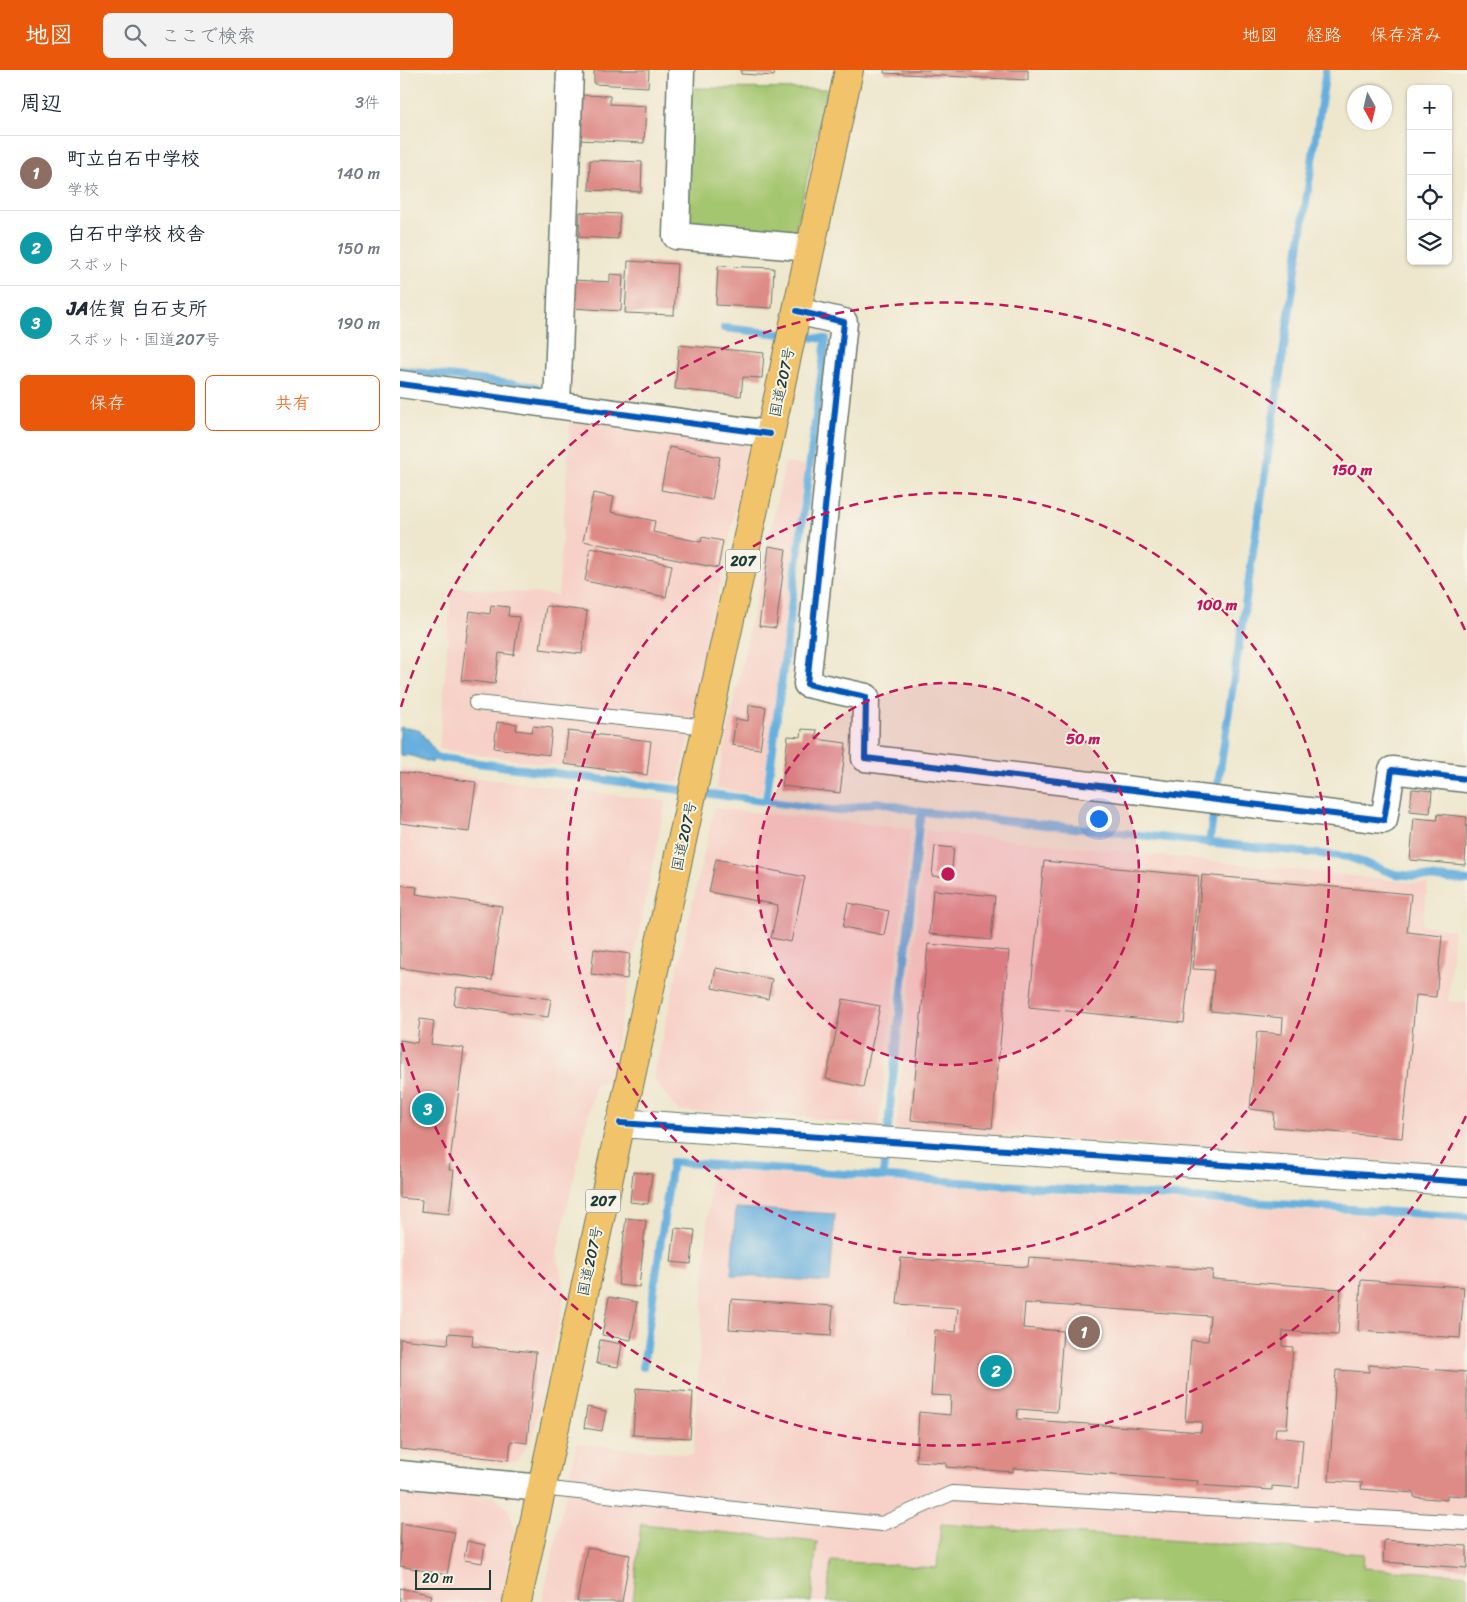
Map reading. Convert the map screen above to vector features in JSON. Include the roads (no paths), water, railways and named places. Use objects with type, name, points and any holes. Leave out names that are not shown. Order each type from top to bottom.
[{"type":"highway","name":"国道207号","points":[[517,1602],[849,70]]},
{"type":"street","points":[[557,404],[570,70]]},
{"type":"street","points":[[681,70],[676,236],[810,248]]},
{"type":"street","points":[[794,326],[844,322],[807,684],[866,697],[865,758],[1384,820],[1392,770],[1467,779]]},
{"type":"street","points":[[400,384],[770,434]]},
{"type":"street","points":[[620,1123],[1467,1182]]},
{"type":"street","points":[[400,1474],[541,1488]]},
{"type":"lane","points":[[476,703],[708,726]]},
{"type":"lane","points":[[541,1488],[882,1524],[952,1493],[1467,1523]]},
{"type":"water","points":[[400,727],[419,730],[437,754],[433,757],[432,763],[412,756],[400,755]]},
{"type":"water","points":[[736,1208],[835,1214],[830,1282],[731,1275]]},
{"type":"waterway","points":[[1209,843],[1326,70]]},
{"type":"waterway","points":[[724,328],[826,339],[766,801]]},
{"type":"waterway","points":[[400,370],[536,387]]},
{"type":"waterway","points":[[426,753],[433,757],[838,811],[877,802],[923,812]]},
{"type":"waterway","points":[[883,1176],[919,824],[923,812],[1348,857],[1395,874],[1467,881]]},
{"type":"waterway","points":[[643,1367],[672,1162],[1467,1217]]},
{"type":"place","name":"JA佐賀 白石支所","points":[[428,1109]]},
{"type":"place","name":"町立白石中学校","points":[[1084,1332]]},
{"type":"place","name":"白石中学校 校舎","points":[[996,1371]]}]
